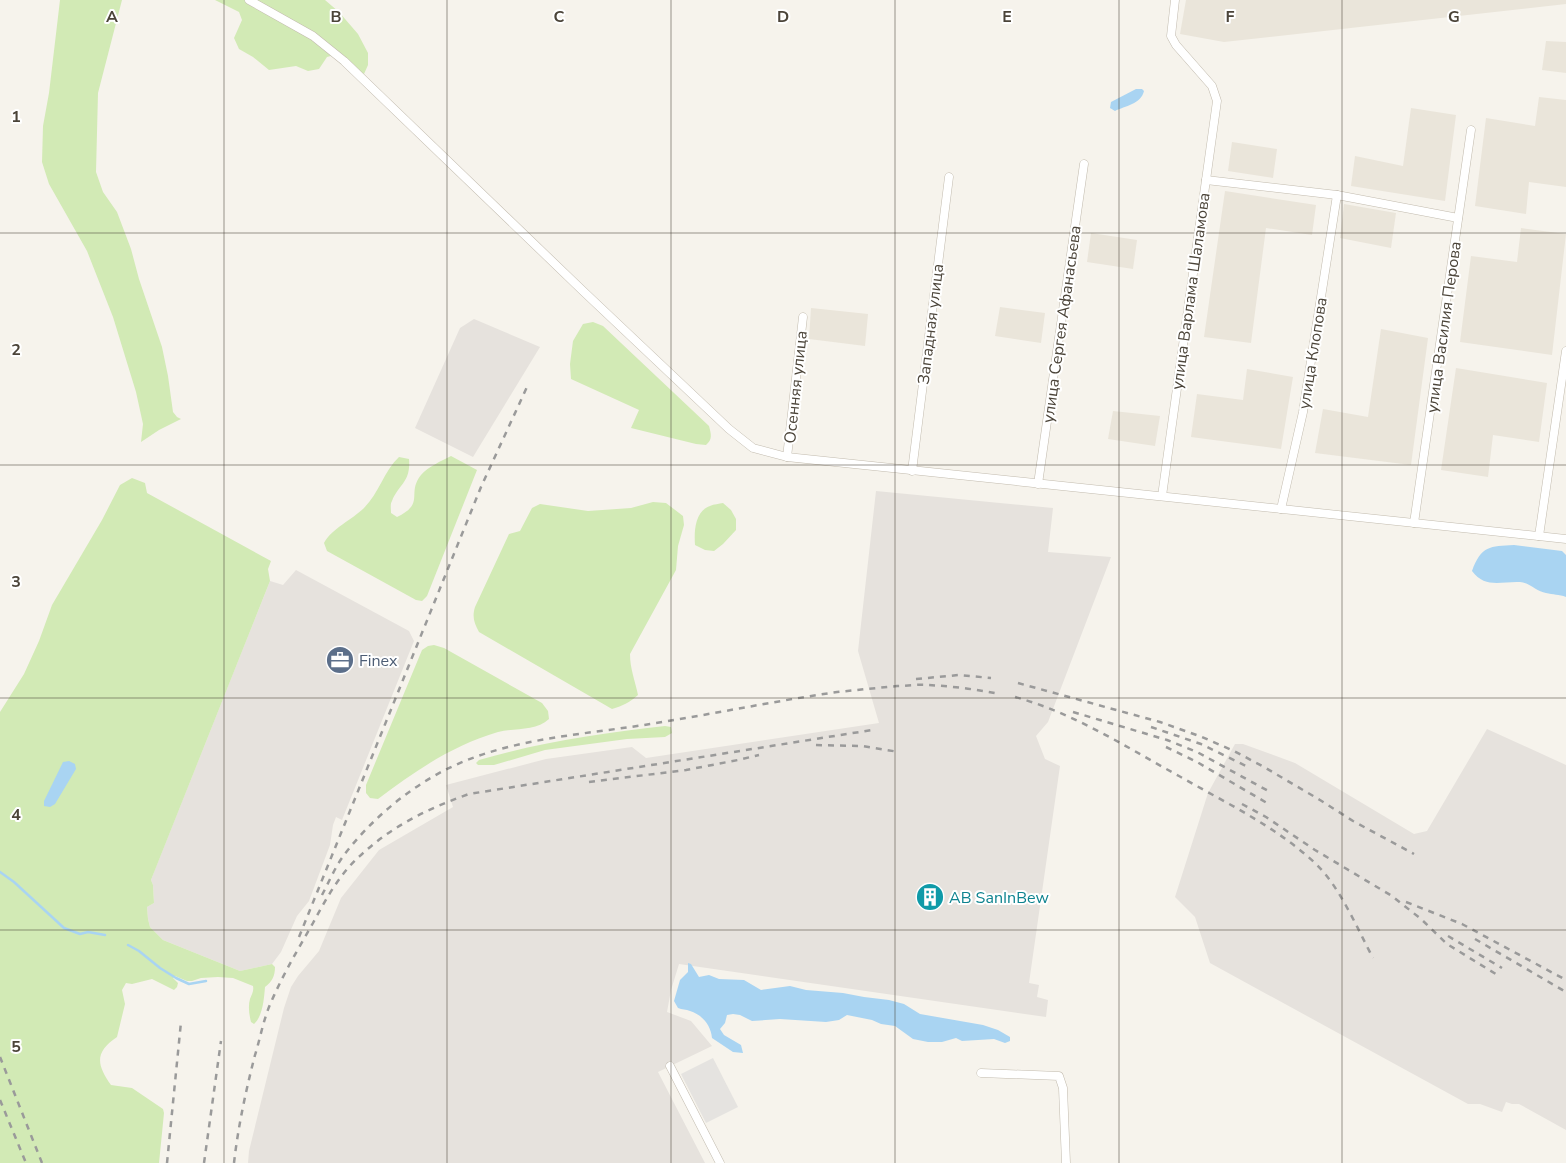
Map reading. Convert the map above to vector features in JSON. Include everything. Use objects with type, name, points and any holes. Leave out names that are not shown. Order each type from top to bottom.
[{"type":"street","points":[[250,0],[313,36],[344,61],[583,291],[742,441],[753,448],[787,457],[1566,539]]},
{"type":"street","name":"улица Варлама Шаламова","points":[[1162,496],[1217,101],[1212,86],[1176,45],[1171,36],[1175,0]]},
{"type":"street","name":"улица Василия Перова","points":[[1414,523],[1471,130]]},
{"type":"street","name":"улица Сергея Афанасьева","points":[[1038,484],[1084,164]]},
{"type":"street","name":"Западная улица","points":[[912,470],[949,177]]},
{"type":"street","points":[[1206,180],[1337,195],[1458,218]]},
{"type":"street","name":"улица Клопова","points":[[1281,509],[1303,412],[1337,195]]},
{"type":"street","name":"Осенняя улица","points":[[787,457],[803,317]]},
{"type":"street","points":[[1539,536],[1566,352]]},
{"type":"street","points":[[670,1066],[720,1163]]},
{"type":"street","points":[[981,1073],[1059,1076],[1063,1088],[1066,1163]]},
{"type":"shaded area","points":[[1186,0],[1566,0],[1566,4],[1224,42],[1180,34]]},
{"type":"shaded area","points":[[1546,41],[1566,42],[1566,73],[1542,70]]},
{"type":"shaded area","points":[[1539,97],[1566,100],[1566,187],[1529,182],[1526,214],[1475,206],[1486,118],[1535,126]]},
{"type":"shaded area","points":[[1411,108],[1456,115],[1445,201],[1351,186],[1355,156],[1403,166]]},
{"type":"shaded area","points":[[1232,142],[1277,149],[1273,178],[1228,171]]},
{"type":"shaded area","points":[[1225,191],[1316,205],[1312,235],[1266,228],[1251,343],[1204,337]]},
{"type":"shaded area","points":[[1344,204],[1396,213],[1391,248],[1340,238]]},
{"type":"shaded area","points":[[1521,228],[1566,234],[1552,355],[1460,342],[1471,256],[1517,262]]},
{"type":"shaded area","points":[[1091,233],[1137,240],[1133,269],[1087,262]]},
{"type":"shaded area","points":[[1000,307],[1045,313],[1041,343],[995,336]]},
{"type":"shaded area","points":[[811,308],[868,314],[865,346],[809,339]]},
{"type":"shaded area","points":[[474,319],[540,347],[473,457],[415,428],[460,328]]},
{"type":"shaded area","points":[[1381,329],[1428,338],[1411,465],[1315,453],[1323,409],[1368,417]]},
{"type":"shaded area","points":[[1456,368],[1547,383],[1539,442],[1493,435],[1488,477],[1441,470]]},
{"type":"shaded area","points":[[1247,369],[1293,377],[1281,449],[1191,437],[1197,394],[1243,400]]},
{"type":"shaded area","points":[[1113,411],[1160,416],[1155,446],[1108,439]]},
{"type":"shaded area","points":[[876,491],[1053,508],[1048,552],[1111,557],[1048,722],[1036,736],[1045,759],[1060,766],[1029,983],[1039,985],[1037,997],[1048,1000],[1046,1017],[679,964],[667,1012],[691,1021],[712,1046],[658,1072],[705,1163],[248,1163],[249,1151],[284,1008],[291,987],[319,951],[341,898],[379,850],[453,807],[446,785],[546,759],[632,747],[646,758],[879,723],[858,651]]},
{"type":"shaded area","points":[[296,570],[409,631],[414,641],[342,820],[336,817],[330,845],[309,901],[297,916],[281,952],[272,964],[240,971],[163,940],[150,927],[147,907],[154,903],[151,880],[270,581],[283,585]]},
{"type":"shaded area","points":[[1487,729],[1566,765],[1566,1130],[1519,1104],[1506,1102],[1502,1112],[1480,1104],[1468,1104],[1210,963],[1195,917],[1175,897],[1208,793],[1235,744],[1243,744],[1295,763],[1414,834],[1427,831]]},
{"type":"shaded area","points":[[713,1058],[738,1107],[706,1123],[681,1074]]},
{"type":"green space","points":[[60,0],[122,0],[98,93],[96,172],[103,192],[117,212],[131,249],[162,347],[173,412],[181,419],[141,442],[143,424],[136,392],[113,317],[87,251],[49,184],[42,162],[43,126],[49,93]]},
{"type":"green space","points":[[215,0],[325,0],[339,12],[358,34],[368,53],[368,65],[364,74],[338,54],[327,57],[319,69],[308,71],[296,66],[269,70],[239,49],[234,38],[242,20],[239,12]]},
{"type":"green space","points":[[593,322],[603,326],[709,426],[711,438],[706,445],[631,428],[639,410],[571,379],[570,364],[573,341],[583,324]]},
{"type":"green space","points":[[451,456],[477,470],[427,596],[422,601],[416,600],[327,551],[324,543],[327,538],[364,508],[399,457],[409,459],[409,467],[406,478],[391,504],[391,513],[397,517],[411,507],[415,488],[421,475]]},
{"type":"green space","points":[[132,478],[145,483],[147,493],[271,561],[268,569],[270,581],[151,880],[154,903],[147,907],[150,927],[163,940],[240,971],[272,964],[275,967],[274,973],[271,981],[265,987],[261,1012],[254,1024],[251,1022],[249,1013],[253,986],[233,978],[201,978],[187,981],[175,976],[173,978],[178,983],[174,990],[152,979],[132,984],[126,983],[122,990],[125,1004],[117,1037],[101,1053],[101,1065],[111,1085],[132,1088],[163,1109],[159,1163],[0,1163],[0,712],[24,674],[52,605],[102,520],[120,485]]},
{"type":"green space","points":[[653,502],[666,503],[683,516],[684,525],[678,546],[676,570],[630,654],[638,695],[632,700],[612,709],[479,632],[474,620],[475,607],[509,534],[520,531],[532,508],[540,504],[588,511],[631,508]]},
{"type":"green space","points":[[723,503],[731,510],[736,519],[736,530],[714,551],[705,550],[695,545],[696,522],[701,512],[712,505]]},
{"type":"green space","points":[[434,645],[444,648],[542,703],[548,711],[549,719],[538,726],[498,732],[465,744],[420,769],[378,799],[370,798],[366,793],[366,785],[422,650]]},
{"type":"green space","points":[[665,726],[671,727],[672,733],[665,737],[627,739],[545,750],[494,765],[478,765],[476,763],[479,760],[548,743]]},
{"type":"water","points":[[1136,89],[1144,91],[1136,102],[1115,111],[1110,108],[1111,102]]},
{"type":"water","points":[[1514,545],[1562,551],[1566,555],[1566,597],[1543,592],[1520,582],[1488,582],[1477,577],[1472,571],[1479,557],[1487,549]]},
{"type":"water","points":[[69,761],[75,764],[76,769],[55,804],[50,807],[44,806],[44,801],[63,762]]},
{"type":"water","points":[[688,963],[691,964],[699,977],[709,975],[719,979],[744,980],[761,990],[790,986],[806,990],[889,1000],[904,1004],[920,1014],[983,1025],[998,1030],[1010,1037],[1010,1041],[1005,1043],[994,1039],[962,1041],[956,1038],[942,1042],[928,1042],[913,1039],[895,1026],[847,1015],[839,1020],[826,1022],[780,1019],[752,1021],[733,1014],[727,1015],[725,1023],[720,1029],[724,1035],[741,1045],[743,1053],[733,1052],[712,1038],[708,1025],[702,1018],[688,1010],[678,1008],[674,1001],[680,980],[688,972]]},
{"type":"waterway","points":[[0,872],[14,882],[64,928],[80,934],[88,932],[105,935]]},
{"type":"waterway","points":[[128,945],[176,978],[189,984],[206,981]]},
{"type":"railway","points":[[299,937],[481,487],[527,387]]},
{"type":"railway","points":[[916,679],[959,675],[991,678]]},
{"type":"railway","points":[[1018,683],[1160,722],[1202,737],[1264,767],[1353,821],[1414,854]]},
{"type":"railway","points":[[322,895],[344,855],[354,842],[390,807],[416,787],[445,770],[469,759],[494,751],[546,739],[650,724],[837,692],[924,685],[995,693]]},
{"type":"railway","points":[[1015,697],[1079,721],[1233,806],[1285,838],[1325,873],[1348,908],[1373,958]]},
{"type":"railway","points":[[1073,712],[1167,740],[1197,752],[1272,793]]},
{"type":"railway","points":[[1151,727],[1201,744],[1246,766]]},
{"type":"railway","points":[[234,1163],[248,1082],[265,1019],[274,996],[295,954],[334,887],[353,862],[385,835],[425,812],[469,794],[872,730]]},
{"type":"railway","points":[[816,745],[862,746],[899,752]]},
{"type":"railway","points":[[1166,747],[1197,762],[1267,803]]},
{"type":"railway","points":[[589,782],[686,770],[759,755]]},
{"type":"railway","points":[[1242,804],[1392,896],[1421,919],[1447,944],[1499,976]]},
{"type":"railway","points":[[1406,902],[1462,924],[1566,980]]},
{"type":"railway","points":[[1448,936],[1502,968]]},
{"type":"railway","points":[[1475,939],[1566,992]]},
{"type":"railway","points":[[167,1163],[181,1022]]},
{"type":"railway","points":[[204,1163],[221,1041]]},
{"type":"railway","points":[[0,1057],[42,1163]]},
{"type":"railway","points":[[0,1100],[26,1163]]},
{"type":"place","name":"Finex","points":[[340,660]]},
{"type":"place","name":"AB SanInBew","points":[[930,897]]}]
